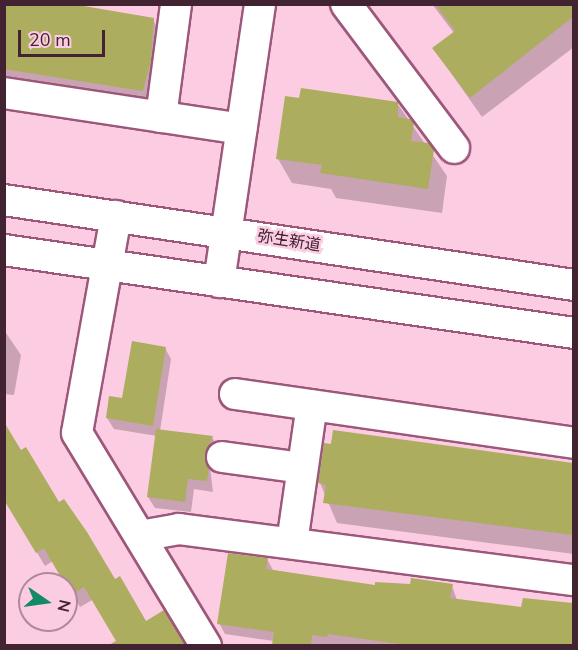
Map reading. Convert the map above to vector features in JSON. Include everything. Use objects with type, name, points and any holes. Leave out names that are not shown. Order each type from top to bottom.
[{"type":"street","points":[[161,117],[176,4]]},
{"type":"street","points":[[219,282],[260,4]]},
{"type":"street","points":[[346,4],[454,148]]},
{"type":"street","points":[[4,93],[241,129]]},
{"type":"street","name":"弥生新道","points":[[4,200],[573,285]]},
{"type":"street","points":[[116,216],[105,265],[77,433],[206,645]]},
{"type":"street","points":[[4,250],[573,333]]},
{"type":"street","points":[[235,394],[573,442]]},
{"type":"street","points":[[292,543],[312,405]]},
{"type":"street","points":[[222,457],[303,468]]},
{"type":"street","points":[[140,536],[179,529],[573,580]]},
{"type":"building","points":[[4,4],[72,4],[154,18],[151,60],[143,91],[4,69]]},
{"type":"building","points":[[435,4],[573,4],[573,17],[470,98],[432,48],[455,31]]},
{"type":"building","points":[[301,88],[398,102],[398,117],[410,119],[414,123],[411,141],[429,143],[434,150],[428,189],[320,173],[322,165],[276,159],[285,96],[299,98]]},
{"type":"building","points":[[132,341],[166,347],[153,426],[106,418],[109,396],[122,398]]},
{"type":"building","points":[[4,422],[21,450],[26,447],[59,502],[64,499],[115,579],[120,576],[146,621],[164,610],[186,645],[109,645],[116,641],[84,587],[78,591],[78,572],[58,572],[44,548],[36,553],[4,500]]},
{"type":"building","points":[[156,429],[213,436],[205,455],[209,468],[207,481],[188,479],[185,502],[147,497]]},
{"type":"building","points":[[333,430],[573,463],[573,535],[323,503],[326,485],[318,483],[324,443],[331,444]]},
{"type":"building","points":[[228,553],[268,558],[266,569],[375,585],[375,582],[410,584],[411,578],[453,584],[450,598],[521,607],[523,598],[573,603],[573,645],[406,645],[328,634],[327,637],[312,635],[311,645],[272,645],[274,632],[217,624]]}]
